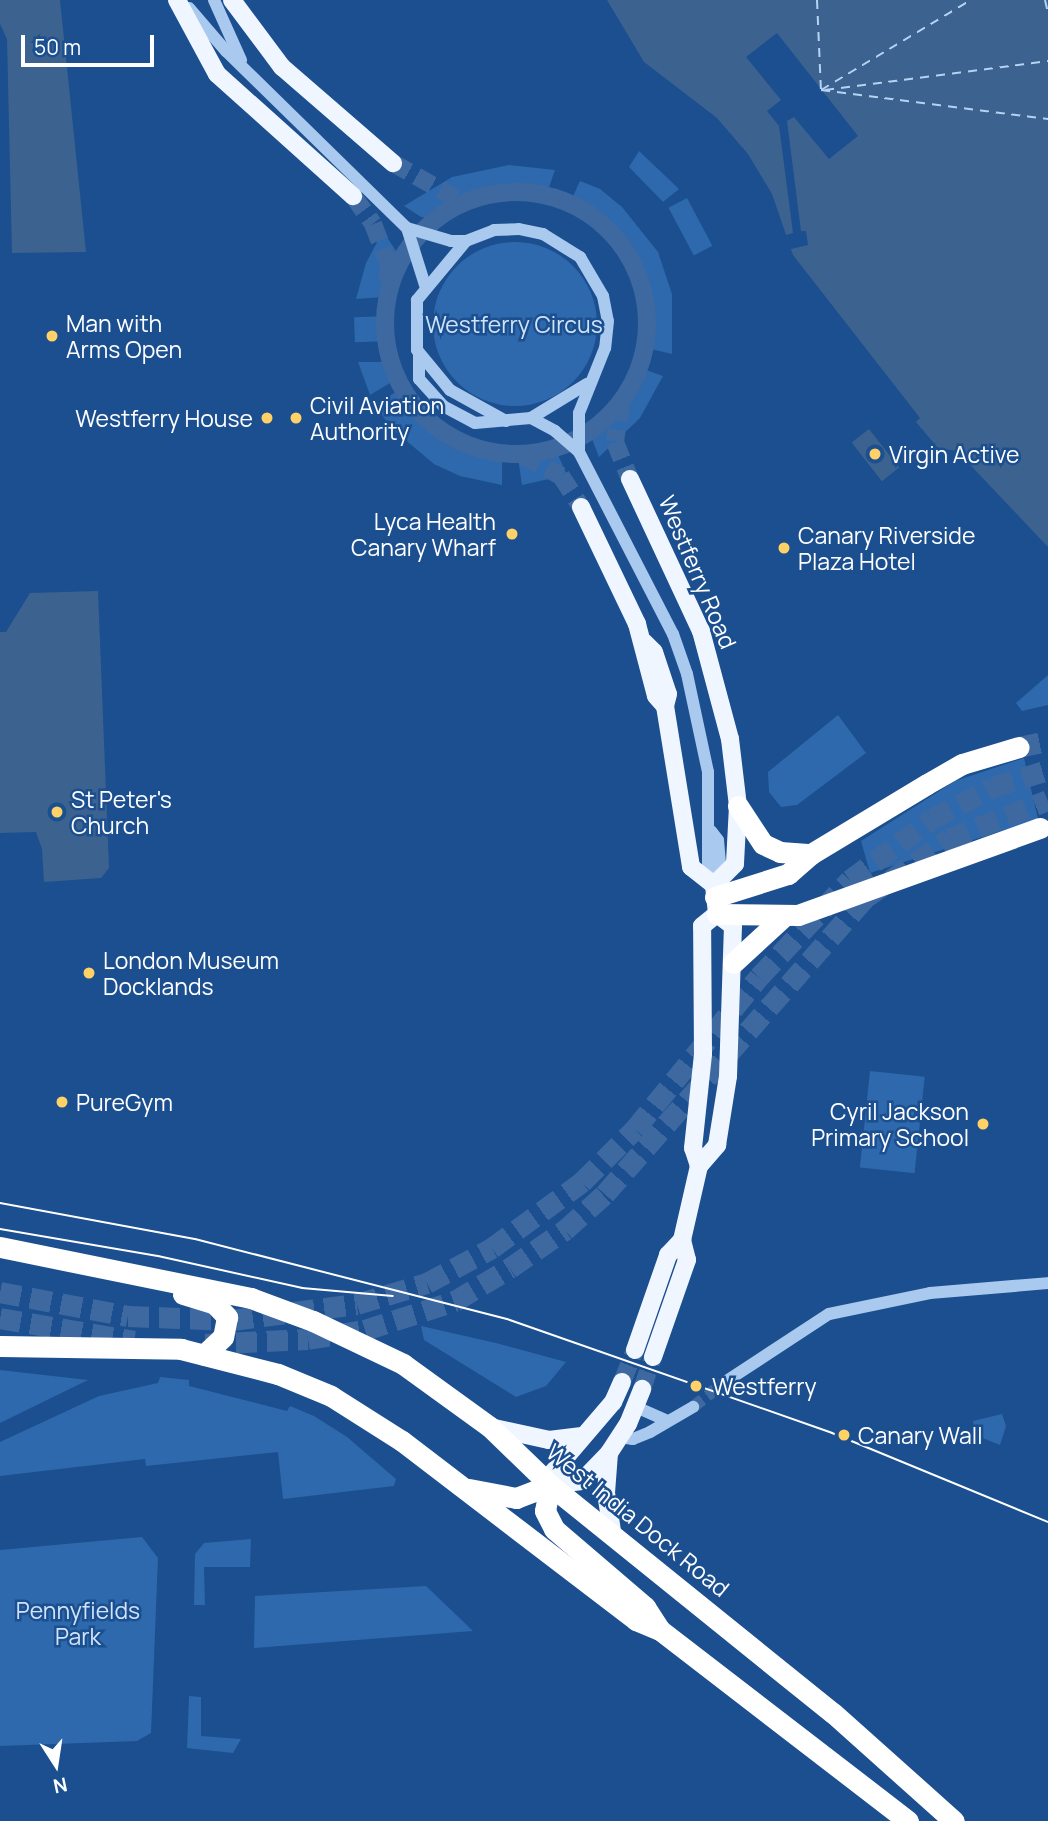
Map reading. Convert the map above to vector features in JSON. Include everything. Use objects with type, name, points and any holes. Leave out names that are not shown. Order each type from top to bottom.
[{"type":"highway","points":[[715,899],[788,874],[811,853],[962,764],[1019,747]]},
{"type":"highway","points":[[738,806],[763,844],[788,853],[811,853]]},
{"type":"highway","points":[[733,963],[783,917],[883,887],[1040,828]]},
{"type":"highway","points":[[715,899],[783,917]]},
{"type":"highway","points":[[0,1247],[153,1278],[223,1310],[223,1338],[204,1354]]},
{"type":"highway","name":"West India Dock Road","points":[[153,1278],[262,1302],[313,1321],[403,1364],[490,1427],[550,1485],[612,1531],[833,1713],[954,1821]]},
{"type":"highway","points":[[0,1346],[181,1349],[244,1365],[331,1396],[461,1485],[510,1528],[625,1613],[660,1630],[908,1821]]},
{"type":"highway","points":[[461,1485],[486,1495],[516,1498],[550,1485]]},
{"type":"highway","points":[[550,1485],[545,1511],[554,1529],[645,1607],[660,1630]]},
{"type":"main road","points":[[177,0],[217,74],[353,196]]},
{"type":"main road","points":[[232,0],[282,67],[393,163]]},
{"type":"main road","name":"Westferry Road","points":[[630,479],[701,631],[723,705],[738,806],[735,864],[702,926],[704,1054],[693,1148],[699,1166]]},
{"type":"main road","name":"Westferry Road","points":[[581,507],[644,642],[643,656],[656,696],[665,706],[691,867],[733,926],[728,1076],[717,1146],[699,1166],[682,1240],[687,1260],[653,1357]]},
{"type":"main road","name":"Westferry Road","points":[[635,1350],[668,1255],[682,1240]]},
{"type":"main road","points":[[622,1382],[613,1402],[580,1436],[554,1471],[550,1485],[582,1480],[609,1452],[636,1407],[642,1389]]},
{"type":"main road","points":[[490,1427],[549,1440],[580,1436]]},
{"type":"main road","points":[[609,1452],[606,1493],[612,1531]]},
{"type":"street","points":[[183,0],[249,74],[407,228],[441,240],[466,241],[494,230],[519,229],[552,238],[580,257],[596,279],[608,321],[602,359],[587,384],[531,418],[475,423],[443,406],[419,379],[415,314],[425,285],[466,241]]},
{"type":"street","points":[[214,0],[249,74]]},
{"type":"street","points":[[407,228],[425,285]]},
{"type":"street","name":"Westferry Road","points":[[579,453],[579,413],[587,384]]},
{"type":"street","name":"Westferry Road","points":[[531,418],[555,431],[579,453],[662,607],[688,674],[708,772],[711,831],[718,840],[720,864],[715,899]]},
{"type":"street","points":[[724,1382],[829,1314],[930,1293],[1048,1283]]},
{"type":"street","points":[[636,1407],[667,1421]]},
{"type":"street","points":[[620,1437],[633,1439],[693,1407]]},
{"type":"green space","points":[[639,151],[679,189],[663,202],[629,167]]},
{"type":"green space","points":[[509,165],[555,170],[545,199],[487,199],[441,221],[421,217],[404,206],[452,177]]},
{"type":"green space","points":[[580,181],[600,189],[622,207],[658,252],[672,294],[672,354],[642,347],[644,320],[636,282],[617,246],[569,205]]},
{"type":"green space","points":[[687,198],[712,246],[694,256],[668,208]]},
{"type":"green space","points":[[383,231],[400,257],[395,286],[384,297],[356,299],[366,263]]},
{"type":"green space","name":"Westferry Circus","points":[[515,242],[547,248],[561,255],[573,266],[584,278],[591,292],[597,324],[591,356],[584,370],[573,382],[561,393],[547,400],[515,406],[483,400],[469,393],[457,382],[446,370],[439,356],[433,324],[439,292],[446,278],[457,266],[469,255],[483,248]]},
{"type":"green space","points":[[389,316],[390,341],[355,342],[354,317]]},
{"type":"green space","points":[[358,362],[384,362],[400,377],[370,395]]},
{"type":"green space","points":[[635,366],[663,376],[640,418],[599,457],[592,439],[594,425],[615,403]]},
{"type":"green space","points":[[405,386],[428,416],[451,434],[502,451],[502,485],[460,476],[434,464],[391,428],[375,405]]},
{"type":"green space","points":[[554,446],[567,475],[522,485],[517,451]]},
{"type":"green space","points":[[1048,675],[1048,705],[1022,711],[1016,703]]},
{"type":"green space","points":[[838,715],[866,753],[797,805],[781,807],[769,792],[768,772]]},
{"type":"green space","points":[[1024,758],[1038,819],[870,873],[861,841],[955,781]]},
{"type":"green space","points":[[870,1071],[925,1077],[915,1173],[860,1167]]},
{"type":"green space","points":[[421,1326],[566,1362],[546,1386],[516,1397],[424,1340]]},
{"type":"green space","points":[[0,1370],[88,1380],[0,1423]]},
{"type":"green space","points":[[160,1377],[189,1380],[189,1386],[287,1411],[290,1406],[314,1416],[347,1437],[396,1479],[394,1486],[283,1499],[278,1452],[146,1466],[145,1459],[0,1476],[0,1442],[99,1396],[158,1383]]},
{"type":"green space","points":[[1002,1414],[1006,1426],[1000,1445],[975,1435],[973,1421]]},
{"type":"green space","name":"Pennyfields Park","points":[[142,1537],[158,1558],[151,1733],[137,1741],[0,1746],[0,1550]]},
{"type":"green space","points":[[251,1539],[250,1567],[204,1567],[205,1605],[194,1605],[195,1554],[204,1543]]},
{"type":"green space","points":[[426,1586],[473,1631],[254,1648],[255,1596]]},
{"type":"green space","points":[[189,1696],[201,1697],[201,1736],[241,1739],[233,1753],[187,1748]]},
{"type":"shaded area","points":[[0,0],[60,0],[86,252],[12,253],[7,39],[0,24]]},
{"type":"shaded area","points":[[607,0],[1048,0],[1048,547],[957,451],[938,448],[916,422],[920,418],[793,255],[772,194],[748,154],[717,118],[644,62]]},
{"type":"shaded area","points":[[869,429],[899,468],[882,481],[852,443]]},
{"type":"shaded area","points":[[98,591],[109,868],[101,878],[44,882],[42,849],[36,832],[0,833],[0,632],[6,632],[30,593]]},
{"type":"pier","points":[[777,33],[858,136],[829,159],[794,117],[787,121],[801,231],[806,231],[808,245],[791,249],[786,235],[793,233],[779,126],[767,111],[781,100],[746,57]]},
{"type":"ferry route","points":[[817,0],[821,90],[1048,119]]},
{"type":"ferry route","points":[[821,90],[971,0]]},
{"type":"ferry route","points":[[1045,0],[1048,13]]},
{"type":"ferry route","points":[[825,90],[1048,61]]},
{"type":"tunnel","points":[[393,163],[464,203]]},
{"type":"tunnel","points":[[516,192],[566,202],[589,214],[617,240],[637,273],[647,323],[637,373],[625,396],[599,424],[566,444],[516,454],[466,444],[443,432],[415,406],[395,373],[385,323],[395,273],[407,250],[433,222],[466,202],[516,192]]},
{"type":"tunnel","points":[[353,196],[373,224],[389,265],[388,282]]},
{"type":"tunnel","points":[[621,403],[615,442],[630,479]]},
{"type":"tunnel","points":[[523,456],[561,476],[581,507]]},
{"type":"tunnel","points":[[1019,747],[1048,741]]},
{"type":"tunnel","points":[[0,1292],[128,1316],[232,1320],[357,1304],[427,1283],[492,1248],[582,1182],[635,1129],[759,977],[850,880],[932,819],[993,787],[1048,770]]},
{"type":"tunnel","points":[[205,1344],[308,1339],[365,1330],[455,1301],[510,1268],[565,1230],[605,1194],[865,898],[949,839],[1048,800]]},
{"type":"tunnel","points":[[0,1318],[134,1341]]},
{"type":"tunnel","points":[[622,1382],[635,1350]]},
{"type":"tunnel","points":[[642,1389],[653,1357]]},
{"type":"tunnel","points":[[693,1407],[725,1382]]},
{"type":"tram line","points":[[0,1203],[195,1239],[507,1319],[832,1433],[1048,1522]]},
{"type":"tram line","points":[[0,1229],[158,1256],[302,1288],[393,1296]]},
{"type":"place","name":"Man with Arms Open","points":[[52,336]]},
{"type":"place","name":"Westferry House","points":[[267,418]]},
{"type":"place","name":"Civil Aviation Authority","points":[[296,418]]},
{"type":"place","name":"Virgin Active","points":[[875,454]]},
{"type":"place","name":"Lyca Health Canary Wharf","points":[[512,534]]},
{"type":"place","name":"Canary Riverside Plaza Hotel","points":[[784,548]]},
{"type":"place","name":"St Peter's Church","points":[[57,812]]},
{"type":"place","name":"London Museum Docklands","points":[[89,973]]},
{"type":"place","name":"PureGym","points":[[62,1102]]},
{"type":"place","name":"Cyril Jackson Primary School","points":[[983,1124]]},
{"type":"place","name":"Westferry","points":[[696,1386]]},
{"type":"place","name":"Canary Wall","points":[[844,1435]]}]
